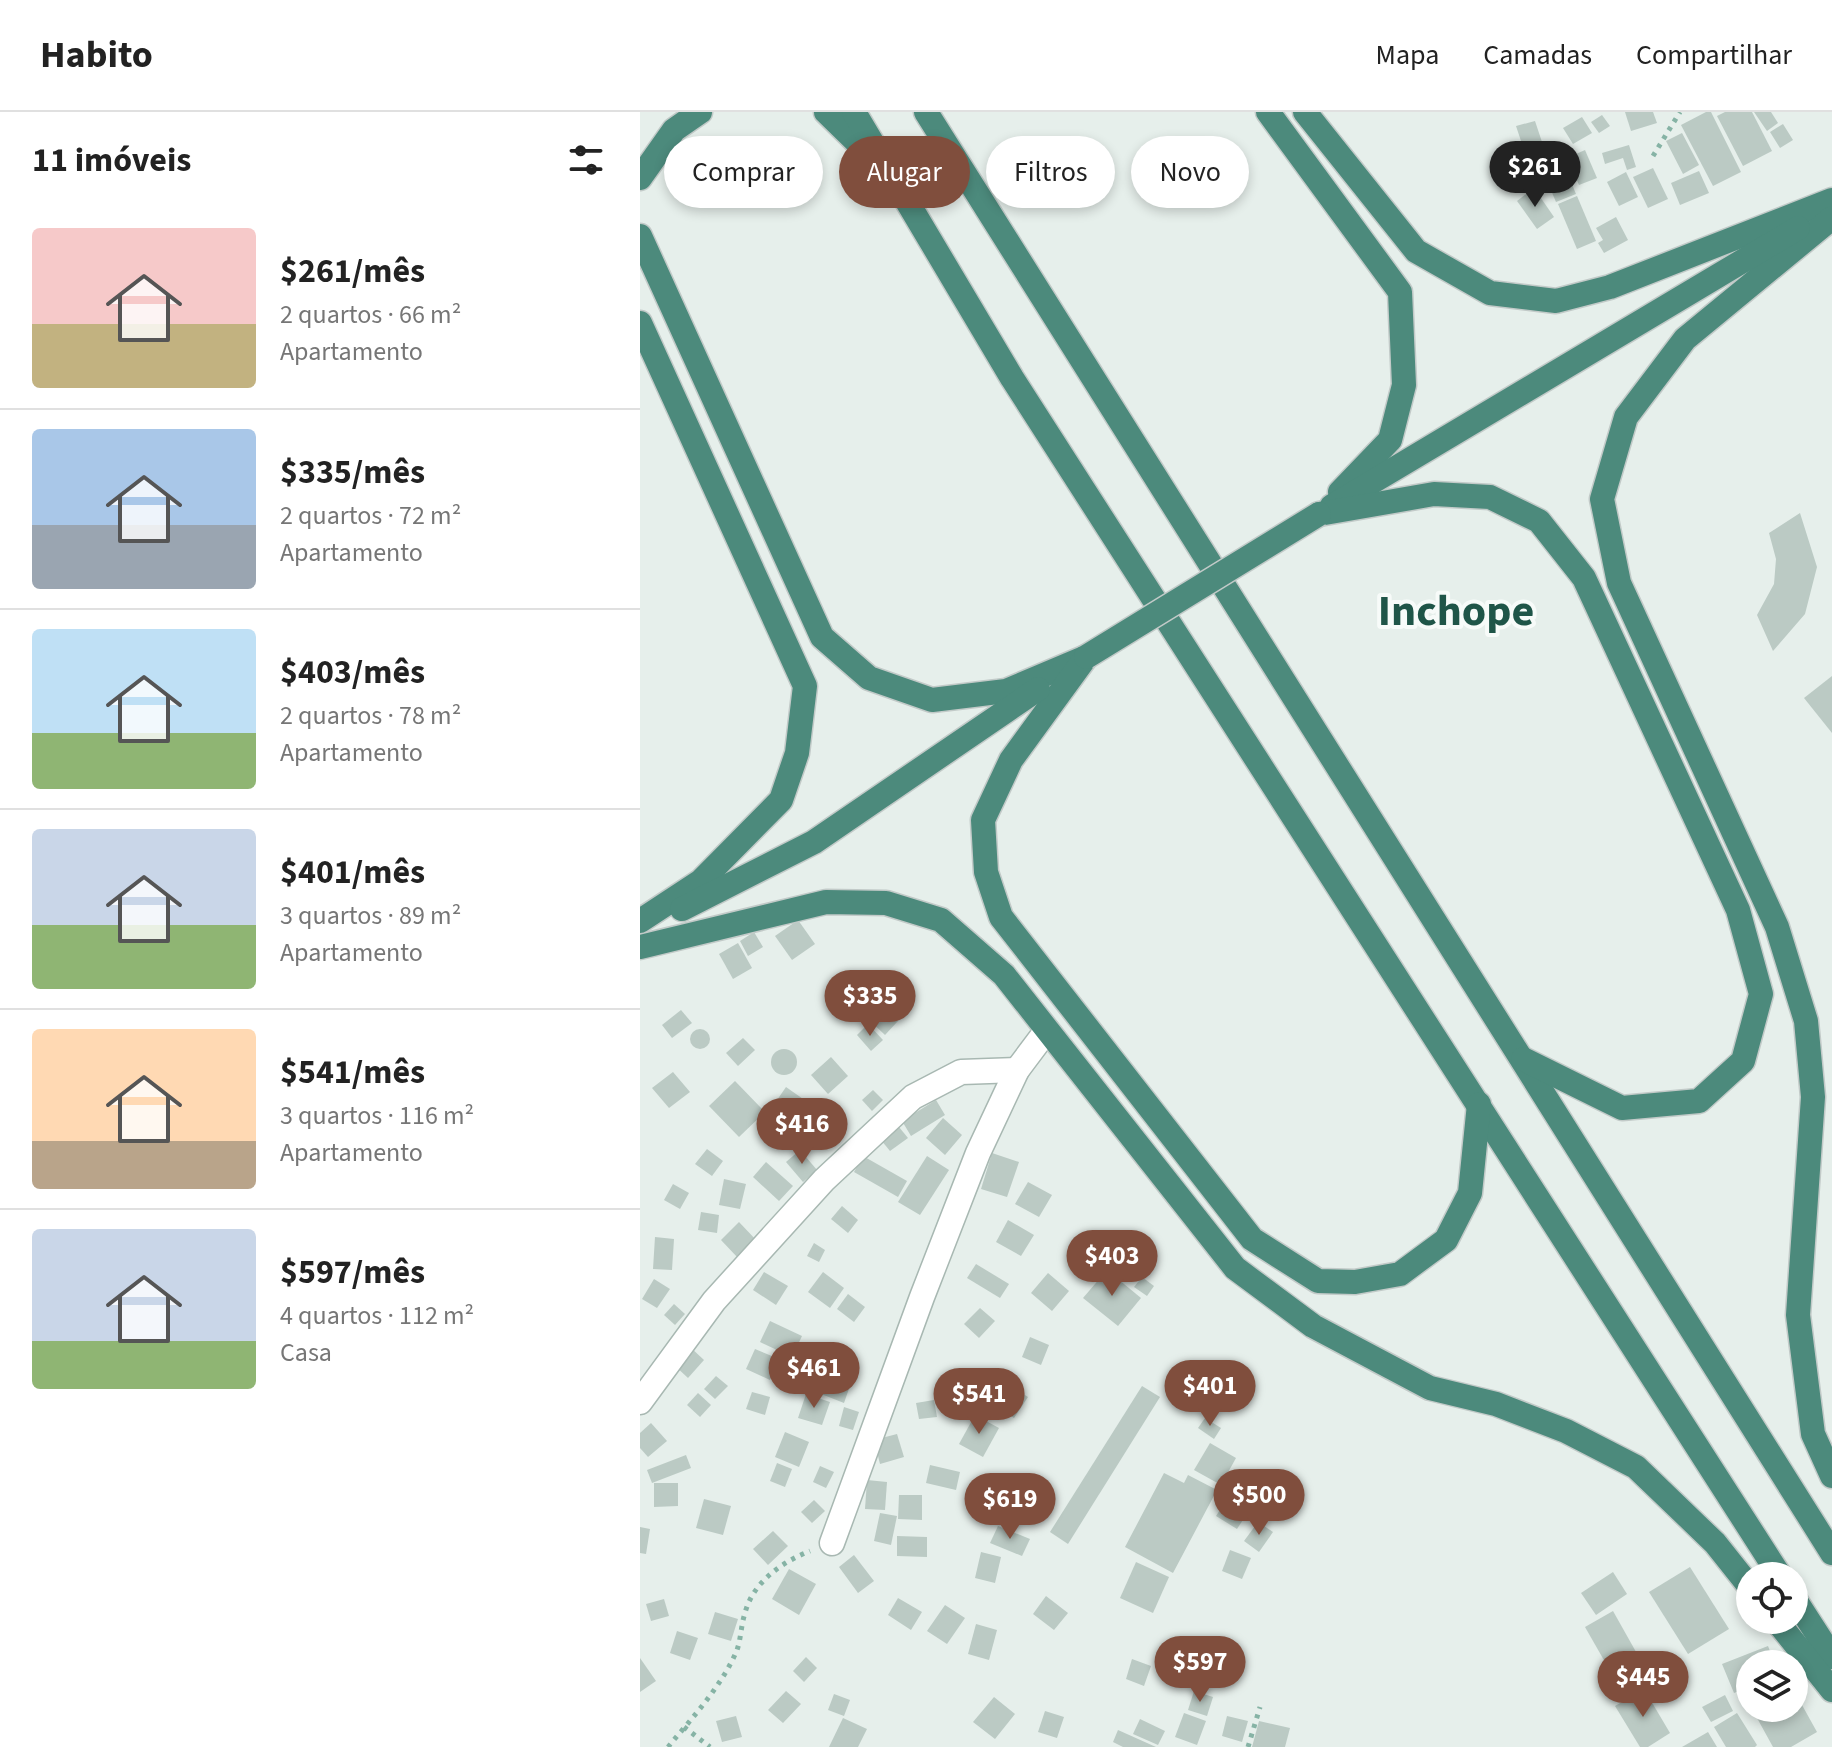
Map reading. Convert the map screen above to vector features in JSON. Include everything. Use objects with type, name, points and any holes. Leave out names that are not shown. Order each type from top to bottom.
[{"type":"highway","points":[[640,178],[674,130],[700,112]]},
{"type":"highway","points":[[826,112],[850,136]]},
{"type":"highway","points":[[854,112],[869,136]]},
{"type":"highway","points":[[926,112],[941,136]]},
{"type":"highway","points":[[940,112],[944,136]]},
{"type":"highway","points":[[1268,112],[1400,292],[1404,385],[1390,440],[1319,514]]},
{"type":"highway","points":[[1305,112],[1416,251],[1490,293],[1556,301],[1610,287],[1832,200]]},
{"type":"highway","points":[[970,183],[1832,1553]]},
{"type":"highway","points":[[912,208],[1012,378],[1771,1562]]},
{"type":"highway","points":[[640,930],[814,842],[1086,657],[1319,514],[1832,209]]},
{"type":"highway","points":[[1832,218],[1685,339],[1626,417],[1602,499],[1619,583],[1777,927],[1806,1021],[1813,1097],[1798,1315],[1813,1434],[1832,1476]]},
{"type":"highway","points":[[640,236],[822,637],[869,678],[932,700],[1006,691],[1086,657]]},
{"type":"highway","points":[[640,323],[805,686],[797,753],[781,800],[701,881],[640,921]]},
{"type":"highway","points":[[1319,514],[1434,494],[1490,497],[1539,521],[1584,578],[1738,910],[1761,994],[1743,1061],[1699,1101],[1622,1108],[1522,1058]]},
{"type":"highway","points":[[1086,657],[1011,760],[983,820],[986,872],[1001,917],[1252,1239],[1318,1281],[1355,1282],[1400,1274],[1446,1240],[1470,1193],[1479,1104]]},
{"type":"highway","points":[[640,947],[826,902],[886,903],[941,920],[1004,975],[1235,1268],[1313,1326],[1430,1388],[1496,1404],[1566,1431],[1636,1467],[1715,1543],[1736,1569]]},
{"type":"highway","points":[[1808,1620],[1832,1657]]},
{"type":"highway","points":[[1787,1634],[1832,1690]]},
{"type":"street","points":[[832,1543],[978,1153],[1017,1070],[1047,1030]]},
{"type":"street","points":[[640,1402],[714,1301],[824,1180],[913,1097],[961,1072],[1017,1070]]},
{"type":"path","points":[[1653,156],[1680,112]]},
{"type":"path","points":[[668,1747],[715,1687],[737,1649],[745,1612],[758,1588],[789,1559],[832,1543]]},
{"type":"path","points":[[1248,1747],[1260,1707]]},
{"type":"path","points":[[684,1727],[710,1747]]},
{"type":"building","points":[[1625,112],[1653,112],[1657,123],[1631,131]]},
{"type":"building","points":[[1711,112],[1741,172],[1713,186],[1681,125]]},
{"type":"building","points":[[1725,112],[1752,112],[1772,151],[1743,166],[1717,116]]},
{"type":"building","points":[[1754,112],[1771,112],[1778,123],[1767,131]]},
{"type":"building","points":[[1602,115],[1610,126],[1599,133],[1591,122]]},
{"type":"building","points":[[1582,117],[1592,133],[1573,144],[1563,128]]},
{"type":"building","points":[[1535,121],[1542,142],[1523,147],[1516,126]]},
{"type":"building","points":[[1783,124],[1793,140],[1780,148],[1770,132]]},
{"type":"building","points":[[1682,133],[1699,165],[1683,174],[1666,141]]},
{"type":"building","points":[[1629,145],[1636,167],[1627,170],[1623,158],[1605,164],[1602,153]]},
{"type":"building","points":[[1585,150],[1597,178],[1579,185],[1567,158]]},
{"type":"building","points":[[1559,153],[1576,194],[1556,202],[1539,162]]},
{"type":"building","points":[[1653,168],[1668,199],[1648,208],[1633,177]]},
{"type":"building","points":[[1699,171],[1709,193],[1680,205],[1671,183]]},
{"type":"building","points":[[1626,172],[1638,197],[1619,206],[1607,182]]},
{"type":"building","points":[[1534,188],[1554,217],[1537,229],[1517,201]]},
{"type":"building","points":[[1577,196],[1596,241],[1577,249],[1558,204]]},
{"type":"building","points":[[1616,217],[1628,240],[1604,253],[1598,243],[1603,240],[1596,228]]},
{"type":"building","points":[[1800,513],[1817,567],[1805,614],[1773,651],[1757,615],[1774,584],[1776,559],[1769,533]]},
{"type":"building","points":[[1832,676],[1832,733],[1804,698]]},
{"type":"building","points":[[798,920],[815,944],[792,960],[775,936]]},
{"type":"building","points":[[754,932],[763,947],[748,956],[740,941]]},
{"type":"building","points":[[738,943],[752,968],[733,979],[719,954]]},
{"type":"building","points":[[883,1006],[898,1021],[885,1035],[869,1020]]},
{"type":"building","points":[[681,1010],[692,1023],[672,1038],[662,1025]]},
{"type":"building","points":[[868,1024],[883,1040],[871,1051],[857,1035]]},
{"type":"building","points":[[700,1029],[707,1032],[710,1039],[707,1046],[700,1049],[693,1046],[690,1039],[693,1032]]},
{"type":"building","points":[[743,1038],[755,1050],[738,1066],[726,1053]]},
{"type":"building","points":[[784,1049],[793,1053],[797,1062],[793,1071],[784,1075],[775,1071],[771,1062],[775,1053]]},
{"type":"building","points":[[831,1057],[848,1076],[828,1094],[811,1075]]},
{"type":"building","points":[[673,1072],[690,1092],[669,1108],[652,1088]]},
{"type":"building","points":[[735,1081],[765,1112],[739,1137],[709,1106]]},
{"type":"building","points":[[786,1087],[806,1101],[796,1117],[775,1103]]},
{"type":"building","points":[[873,1090],[883,1100],[872,1111],[862,1100]]},
{"type":"building","points":[[936,1100],[945,1115],[911,1136],[902,1121]]},
{"type":"building","points":[[943,1118],[962,1135],[945,1155],[926,1138]]},
{"type":"building","points":[[899,1127],[908,1138],[890,1151],[881,1140]]},
{"type":"building","points":[[707,1149],[723,1161],[712,1176],[695,1164]]},
{"type":"building","points":[[800,1150],[817,1170],[803,1182],[786,1162]]},
{"type":"building","points":[[992,1153],[1019,1162],[1007,1197],[981,1189]]},
{"type":"building","points":[[863,1156],[907,1181],[898,1197],[854,1172]]},
{"type":"building","points":[[927,1156],[949,1170],[920,1215],[898,1202]]},
{"type":"building","points":[[766,1162],[793,1186],[779,1201],[753,1177]]},
{"type":"building","points":[[724,1179],[746,1184],[740,1209],[719,1205]]},
{"type":"building","points":[[1028,1182],[1052,1195],[1039,1217],[1015,1204]]},
{"type":"building","points":[[673,1184],[689,1193],[680,1209],[664,1200]]},
{"type":"building","points":[[842,1206],[858,1220],[848,1233],[831,1219]]},
{"type":"building","points":[[701,1212],[719,1215],[717,1233],[698,1230]]},
{"type":"building","points":[[1008,1220],[1034,1235],[1021,1256],[996,1242]]},
{"type":"building","points":[[739,1222],[757,1241],[738,1258],[721,1240]]},
{"type":"building","points":[[655,1237],[674,1239],[672,1270],[653,1269]]},
{"type":"building","points":[[814,1243],[825,1250],[819,1262],[807,1256]]},
{"type":"building","points":[[976,1264],[1009,1284],[1000,1298],[967,1278]]},
{"type":"building","points":[[1107,1270],[1141,1298],[1118,1326],[1083,1298]]},
{"type":"building","points":[[764,1272],[788,1286],[776,1305],[753,1290]]},
{"type":"building","points":[[823,1272],[844,1288],[830,1308],[808,1292]]},
{"type":"building","points":[[1048,1273],[1069,1291],[1052,1311],[1031,1293]]},
{"type":"building","points":[[1142,1277],[1154,1286],[1147,1296],[1134,1287]]},
{"type":"building","points":[[654,1279],[670,1289],[657,1308],[642,1299]]},
{"type":"building","points":[[848,1294],[865,1307],[854,1322],[837,1309]]},
{"type":"building","points":[[674,1304],[685,1314],[675,1325],[664,1315]]},
{"type":"building","points":[[980,1308],[995,1321],[979,1338],[964,1324]]},
{"type":"building","points":[[770,1321],[802,1336],[792,1357],[760,1342]]},
{"type":"building","points":[[1030,1337],[1049,1345],[1041,1365],[1022,1357]]},
{"type":"building","points":[[689,1346],[704,1360],[688,1378],[673,1364]]},
{"type":"building","points":[[755,1349],[779,1359],[770,1380],[746,1369]]},
{"type":"building","points":[[813,1367],[852,1380],[844,1403],[816,1392],[818,1386],[807,1382]]},
{"type":"building","points":[[716,1376],[728,1386],[715,1399],[704,1389]]},
{"type":"building","points":[[1009,1385],[1028,1397],[1014,1418],[995,1406]]},
{"type":"building","points":[[1142,1386],[1160,1397],[1068,1544],[1050,1532]]},
{"type":"building","points":[[752,1392],[770,1397],[765,1415],[746,1409]]},
{"type":"building","points":[[698,1393],[711,1405],[700,1417],[687,1405]]},
{"type":"building","points":[[806,1394],[830,1402],[822,1425],[798,1418]]},
{"type":"building","points":[[934,1400],[937,1417],[919,1419],[916,1403]]},
{"type":"building","points":[[844,1407],[859,1412],[853,1430],[839,1426]]},
{"type":"building","points":[[975,1415],[999,1428],[983,1457],[959,1444]]},
{"type":"building","points":[[1205,1418],[1221,1428],[1214,1439],[1198,1428]]},
{"type":"building","points":[[651,1423],[667,1441],[648,1457],[640,1448],[640,1433]]},
{"type":"building","points":[[785,1432],[809,1442],[799,1467],[775,1457]]},
{"type":"building","points":[[897,1434],[904,1457],[880,1464],[874,1440]]},
{"type":"building","points":[[1210,1443],[1236,1458],[1221,1485],[1194,1470]]},
{"type":"building","points":[[686,1455],[691,1468],[652,1483],[647,1470]]},
{"type":"building","points":[[777,1463],[792,1469],[785,1487],[770,1481]]},
{"type":"building","points":[[930,1465],[960,1472],[956,1490],[926,1483]]},
{"type":"building","points":[[820,1466],[834,1472],[826,1488],[813,1482]]},
{"type":"building","points":[[1164,1473],[1184,1483],[1188,1475],[1217,1490],[1173,1573],[1125,1547]]},
{"type":"building","points":[[867,1480],[887,1482],[885,1510],[865,1509]]},
{"type":"building","points":[[654,1483],[678,1483],[678,1506],[654,1507]]},
{"type":"building","points":[[899,1495],[922,1495],[922,1520],[898,1519]]},
{"type":"building","points":[[1229,1496],[1250,1509],[1237,1529],[1216,1516]]},
{"type":"building","points":[[704,1499],[731,1506],[723,1535],[696,1528]]},
{"type":"building","points":[[814,1500],[825,1511],[812,1523],[801,1512]]},
{"type":"building","points":[[880,1513],[897,1516],[891,1545],[874,1541]]},
{"type":"building","points":[[1258,1522],[1273,1532],[1259,1552],[1244,1541]]},
{"type":"building","points":[[998,1526],[1030,1539],[1022,1556],[990,1543]]},
{"type":"building","points":[[640,1527],[650,1529],[646,1554],[640,1553]]},
{"type":"building","points":[[773,1531],[788,1546],[768,1565],[753,1549]]},
{"type":"building","points":[[897,1536],[927,1537],[927,1557],[897,1556]]},
{"type":"building","points":[[1230,1550],[1251,1558],[1242,1579],[1222,1571]]},
{"type":"building","points":[[981,1552],[1001,1557],[995,1583],[975,1578]]},
{"type":"building","points":[[854,1555],[874,1581],[858,1593],[839,1567]]},
{"type":"building","points":[[1136,1562],[1169,1577],[1153,1613],[1120,1598]]},
{"type":"building","points":[[1690,1567],[1729,1629],[1688,1654],[1649,1592]]},
{"type":"building","points":[[789,1569],[816,1584],[799,1615],[772,1599]]},
{"type":"building","points":[[1613,1572],[1627,1594],[1596,1615],[1581,1593]]},
{"type":"building","points":[[1046,1596],[1068,1613],[1054,1630],[1033,1614]]},
{"type":"building","points":[[898,1598],[922,1612],[911,1630],[888,1615]]},
{"type":"building","points":[[664,1599],[669,1616],[651,1621],[646,1604]]},
{"type":"building","points":[[945,1605],[965,1618],[947,1644],[927,1631]]},
{"type":"building","points":[[1613,1611],[1649,1675],[1621,1690],[1585,1627]]},
{"type":"building","points":[[715,1612],[738,1619],[731,1641],[708,1634]]},
{"type":"building","points":[[976,1624],[997,1630],[989,1660],[968,1654]]},
{"type":"building","points":[[677,1631],[698,1638],[690,1660],[670,1653]]},
{"type":"building","points":[[806,1657],[817,1668],[804,1682],[793,1671]]},
{"type":"building","points":[[640,1658],[656,1681],[640,1692]]},
{"type":"building","points":[[1132,1659],[1151,1666],[1144,1686],[1126,1679]]},
{"type":"building","points":[[1736,1659],[1736,1692],[1734,1693],[1722,1664]]},
{"type":"building","points":[[1644,1689],[1670,1733],[1648,1747],[1640,1747],[1615,1706]]},
{"type":"building","points":[[786,1691],[801,1704],[783,1723],[768,1710]]},
{"type":"building","points":[[1194,1691],[1213,1697],[1207,1716],[1188,1710]]},
{"type":"building","points":[[834,1694],[850,1700],[844,1716],[828,1710]]},
{"type":"building","points":[[1725,1695],[1733,1711],[1711,1722],[1702,1707]]},
{"type":"building","points":[[994,1697],[1015,1714],[995,1739],[973,1722]]},
{"type":"building","points":[[1045,1711],[1064,1717],[1057,1738],[1038,1732]]},
{"type":"building","points":[[1184,1713],[1206,1721],[1197,1745],[1175,1737]]},
{"type":"building","points":[[1736,1714],[1736,1722],[1743,1722],[1757,1745],[1726,1747],[1714,1727]]},
{"type":"building","points":[[736,1716],[742,1737],[722,1742],[716,1721]]},
{"type":"building","points":[[1227,1716],[1248,1721],[1242,1742],[1222,1736]]},
{"type":"building","points":[[1808,1716],[1817,1732],[1791,1747],[1773,1747],[1759,1722],[1808,1722]]},
{"type":"building","points":[[843,1718],[867,1729],[858,1747],[829,1747]]},
{"type":"building","points":[[1140,1719],[1165,1731],[1158,1745],[1133,1734]]},
{"type":"building","points":[[1259,1721],[1290,1728],[1285,1747],[1252,1747]]},
{"type":"building","points":[[1118,1730],[1156,1747],[1123,1747],[1113,1742]]},
{"type":"building","points":[[1708,1732],[1717,1747],[1682,1747]]},
{"type":"district","name":"Inchope","points":[[1456,610]]}]
